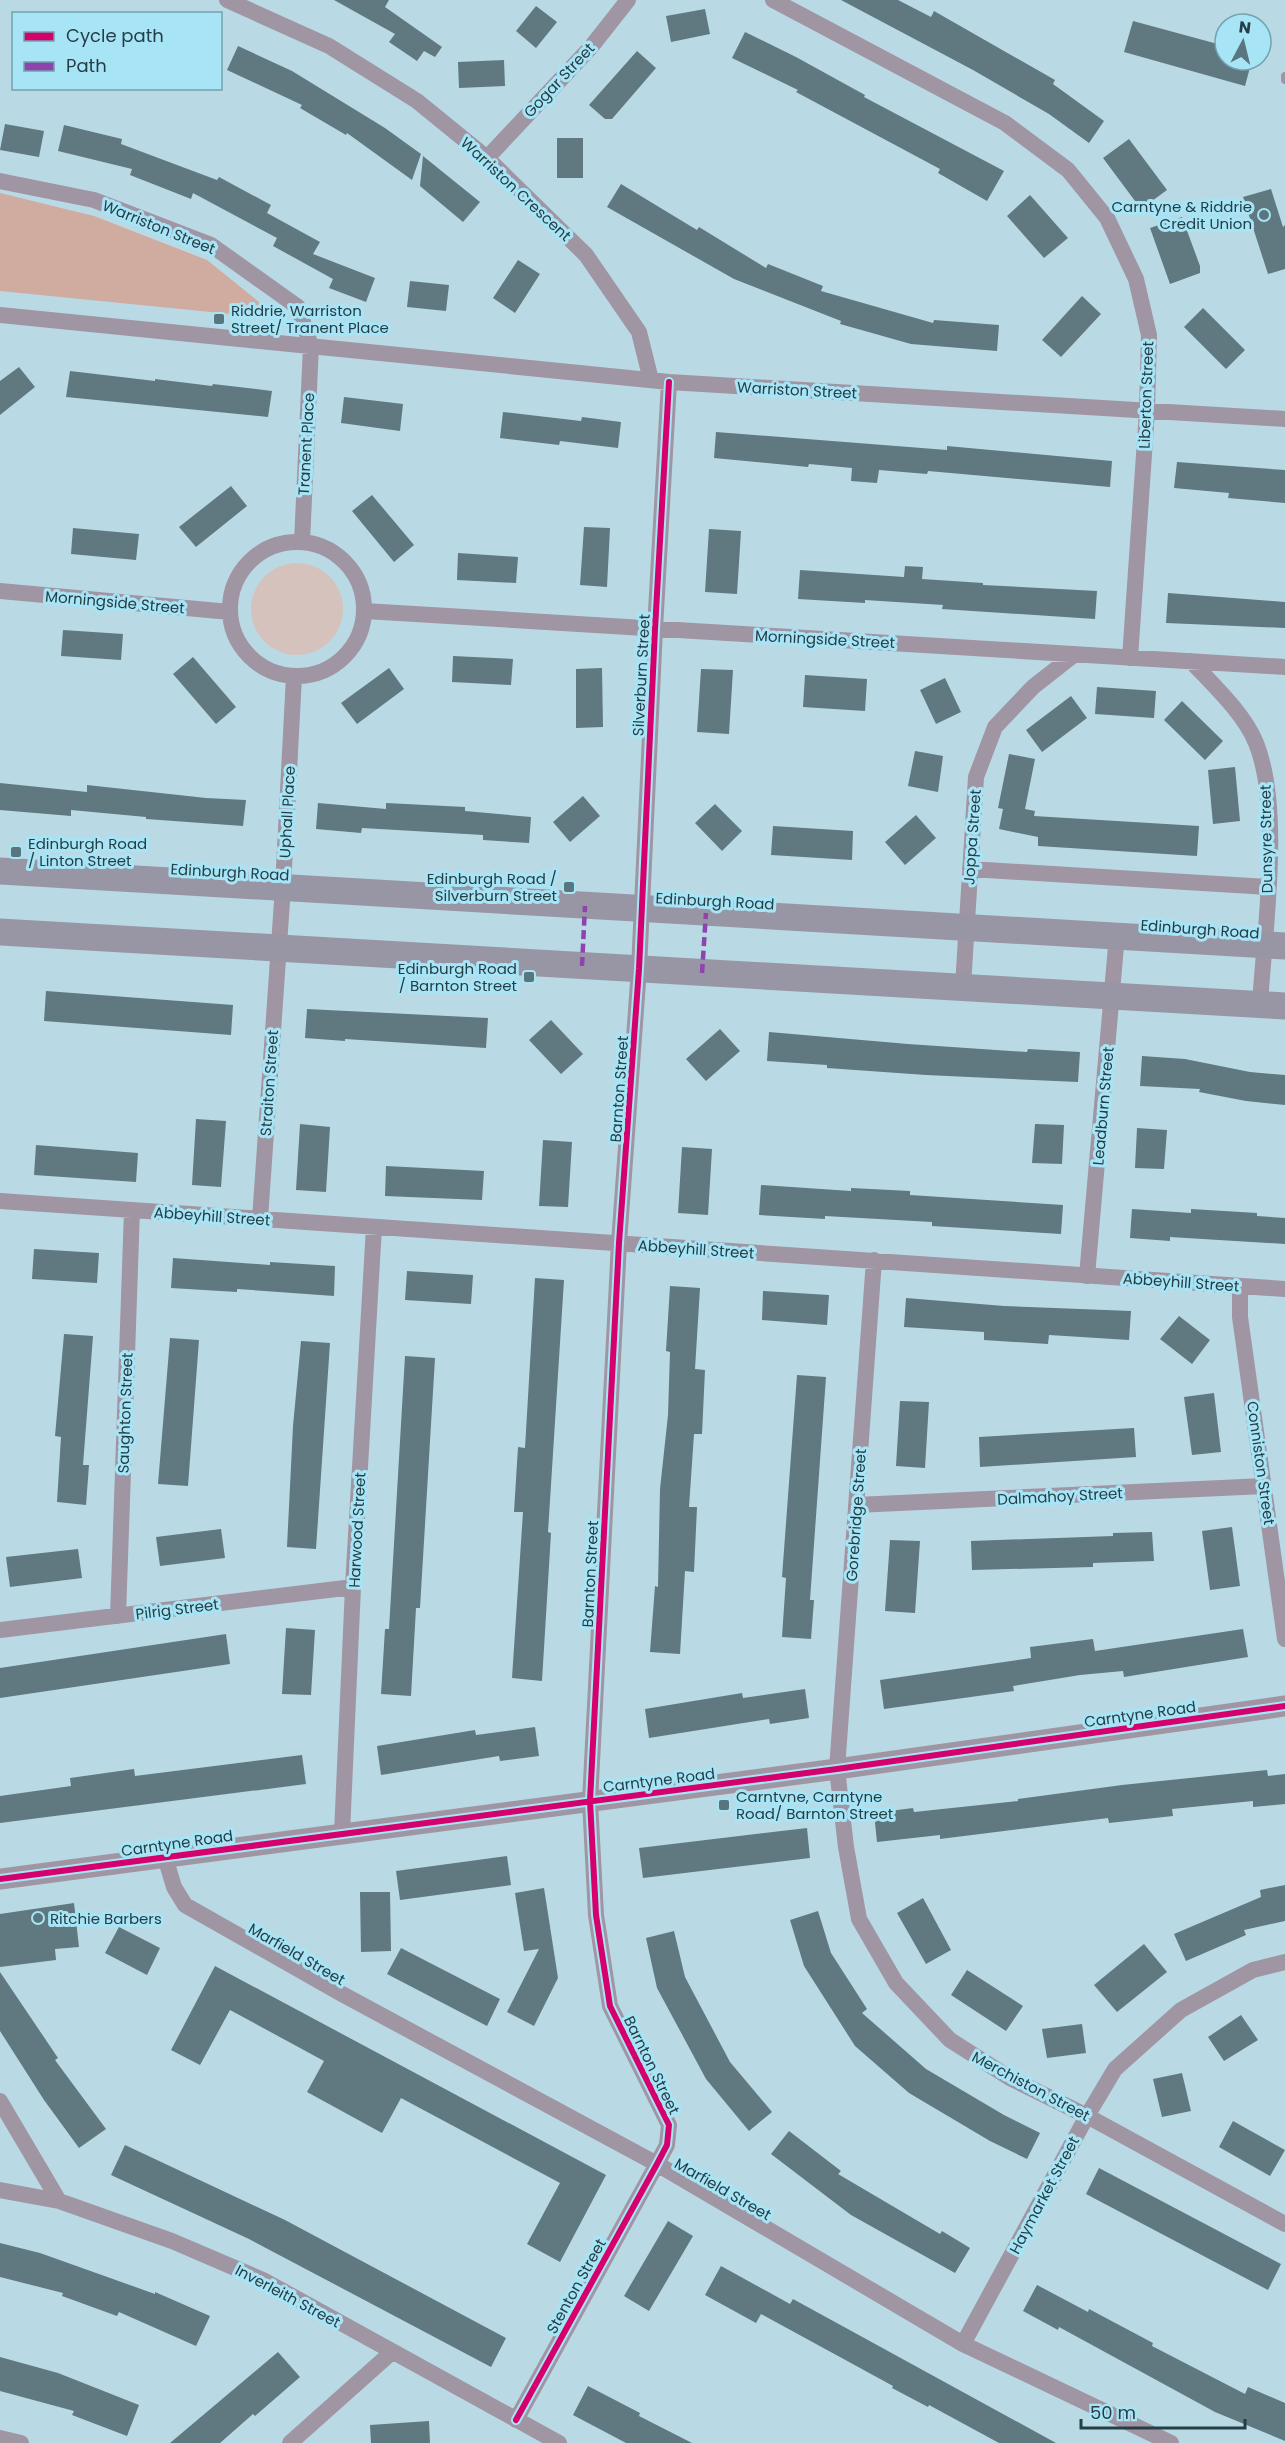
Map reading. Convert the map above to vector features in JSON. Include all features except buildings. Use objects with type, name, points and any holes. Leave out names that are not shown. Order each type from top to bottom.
[{"type":"main road","name":"Edinburgh Road","points":[[0,871],[1274,946]]},
{"type":"main road","points":[[0,932],[278,946],[1272,1006]]},
{"type":"street","name":"Warriston Crescent","points":[[227,0],[329,46],[417,102],[487,158],[586,255],[639,332],[651,380]]},
{"type":"street","name":"Gogar Street","points":[[487,158],[591,46],[628,0]]},
{"type":"street","name":"Liberton Street","points":[[773,0],[1005,123],[1068,170],[1107,218],[1136,279],[1149,335],[1147,411],[1130,658]]},
{"type":"street","name":"Warriston Street","points":[[0,181],[94,200],[211,245],[298,307],[311,346]]},
{"type":"street","name":"Warriston Street","points":[[0,315],[669,382],[1285,419]]},
{"type":"street","name":"Tranent Place","points":[[302,542],[311,346]]},
{"type":"street","name":"Silverburn Street","points":[[639,969],[654,629],[669,382]]},
{"type":"street","points":[[302,542],[322,546],[340,557],[354,572],[362,590],[365,610],[361,632],[351,650],[335,665],[315,674],[294,676],[275,672],[257,663],[243,649],[238,640],[230,612],[232,590],[243,569],[251,561],[259,554],[279,544],[302,542]]},
{"type":"street","name":"Morningside Street","points":[[0,591],[230,612]]},
{"type":"street","name":"Morningside Street","points":[[365,610],[1285,667]]},
{"type":"street","name":"Joppa Street","points":[[963,987],[976,777],[995,727],[1033,687],[1075,654]]},
{"type":"street","name":"Dunsyre Street","points":[[1191,662],[1227,699],[1255,741],[1266,776],[1269,825],[1268,886],[1274,946],[1272,1006]]},
{"type":"street","name":"Uphall Place","points":[[278,946],[294,676]]},
{"type":"street","points":[[970,869],[1268,886]]},
{"type":"street","name":"Leadburn Street","points":[[1087,1276],[1117,935]]},
{"type":"street","name":"Straiton Street","points":[[260,1219],[278,946]]},
{"type":"street","name":"Barnton Street","points":[[639,969],[619,1244],[590,1801],[596,1915],[610,2006],[669,2125],[667,2145],[657,2164]]},
{"type":"street","name":"Abbeyhill Street","points":[[0,1201],[1285,1289]]},
{"type":"street","name":"Saughton Street","points":[[118,1616],[132,1210]]},
{"type":"street","name":"Harwood Street","points":[[342,1833],[353,1587],[374,1227]]},
{"type":"street","name":"Gorebridge Street","points":[[837,1769],[874,1260]]},
{"type":"street","name":"Conniston Street","points":[[1240,1287],[1240,1317],[1285,1640]]},
{"type":"street","name":"Dalmahoy Street","points":[[856,1506],[1264,1486]]},
{"type":"street","name":"Pilrig Street","points":[[0,1630],[353,1587]]},
{"type":"street","name":"Carntyne Road","points":[[0,1879],[837,1769],[1285,1706]]},
{"type":"street","name":"Merchiston Street","points":[[837,1769],[858,1919],[896,1983],[950,2040],[1010,2078],[1087,2116],[1285,2223]]},
{"type":"street","name":"Marfield Street","points":[[165,1857],[174,1887],[185,1905],[342,1994],[657,2164],[963,2344],[1171,2443]]},
{"type":"street","name":"Haymarket Street","points":[[963,2344],[1115,2069],[1181,2010],[1254,1970],[1285,1962]]},
{"type":"street","points":[[0,2101],[59,2201]]},
{"type":"street","name":"Stenton Street","points":[[516,2420],[657,2164]]},
{"type":"street","name":"Inverleith Street","points":[[0,2190],[59,2201],[172,2241],[262,2280],[559,2443]]},
{"type":"street","points":[[290,2443],[392,2352]]},
{"type":"street","points":[[0,2438],[21,2443]]},
{"type":"shaded area","points":[[0,193],[94,216],[207,260],[264,306],[260,317],[0,291]]},
{"type":"shaded area","points":[[297,563],[323,571],[335,583],[343,609],[335,635],[323,647],[297,655],[271,647],[259,635],[251,609],[259,583],[271,571]]},
{"type":"marked path","points":[[582,966],[585,906]]},
{"type":"marked path","points":[[702,973],[706,913]]},
{"type":"cycle path","points":[[516,2420],[667,2145],[669,2125],[610,2006],[596,1915],[590,1801],[619,1243],[639,969],[669,382]]},
{"type":"cycle path","points":[[0,1879],[837,1769],[1285,1706]]},
{"type":"place","name":"Carntyne & Riddrie Credit Union","points":[[1264,215]]},
{"type":"place","name":"Riddrie, Warriston Street/ Tranent Place","points":[[219,319]]},
{"type":"place","name":"Edinburgh Road / Linton Street","points":[[16,852]]},
{"type":"place","name":"Edinburgh Road / Silverburn Street","points":[[569,887]]},
{"type":"place","name":"Edinburgh Road / Barnton Street","points":[[529,977]]},
{"type":"place","name":"Carntyne, Carntyne Road/ Barnton Street","points":[[724,1805]]},
{"type":"place","name":"Ritchie Barbers","points":[[38,1918]]}]
